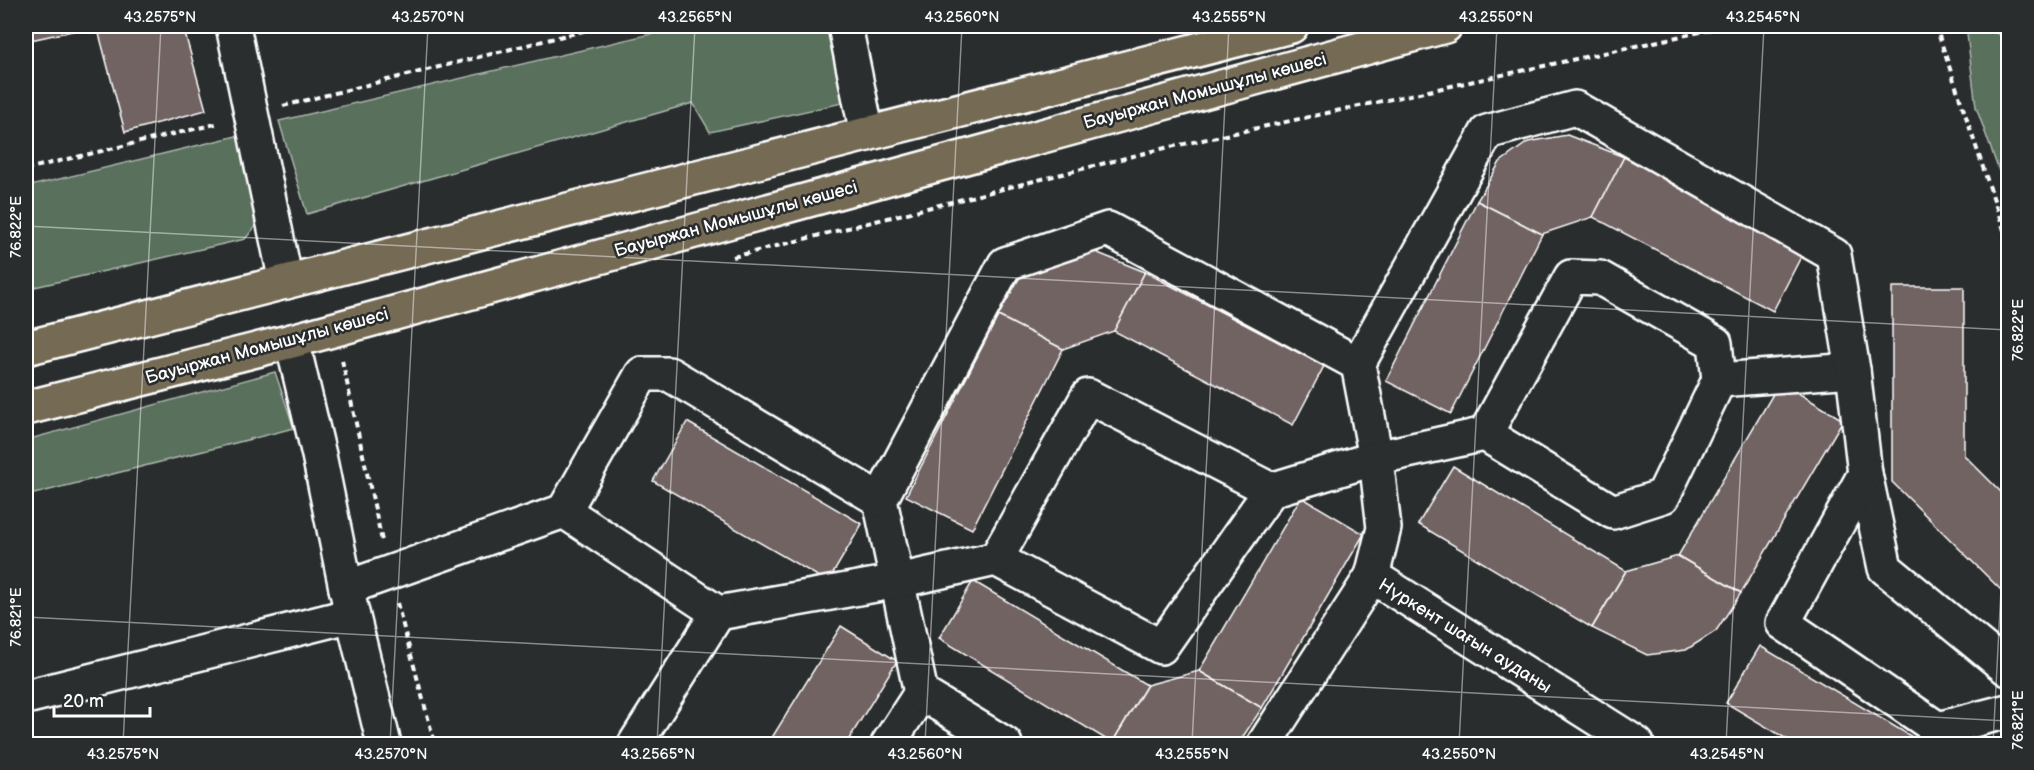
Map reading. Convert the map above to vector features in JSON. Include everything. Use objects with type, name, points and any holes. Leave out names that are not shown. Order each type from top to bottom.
[{"type":"main road","points":[[26,348],[1291,26]]},
{"type":"main road","name":"Бауыржан Момышұлы көшесі","points":[[26,408],[296,354],[1445,26]]},
{"type":"street","points":[[233,26],[286,282]]},
{"type":"street","points":[[845,26],[867,134]]},
{"type":"street","points":[[1372,576],[1384,528],[1376,458],[1358,364],[1487,132],[1575,108],[1834,255],[1853,370],[1865,474],[1885,568],[2008,669]]},
{"type":"street","points":[[888,744],[921,693],[880,500],[1005,264],[1108,229],[1358,364]]},
{"type":"street","points":[[564,511],[718,613],[898,581],[996,559],[1161,647],[1271,490],[1376,458],[1485,434],[1613,512],[1663,496],[1719,380],[1715,344],[1600,278],[1571,277],[1485,434]]},
{"type":"street","points":[[296,354],[349,601],[384,744]]},
{"type":"street","points":[[1719,380],[1853,370]]},
{"type":"street","points":[[26,697],[349,601],[564,511],[642,374],[669,374],[880,500]]},
{"type":"street","points":[[996,559],[1088,396],[1271,490]]},
{"type":"street","points":[[1865,474],[1783,623],[1938,729],[2008,711]]},
{"type":"street","name":"Нүркент шағын ауданы","points":[[1264,744],[1372,576],[1637,744]]},
{"type":"street","points":[[635,744],[718,613]]},
{"type":"street","points":[[921,693],[1005,744]]},
{"type":"path","points":[[26,169],[603,26]]},
{"type":"path","points":[[724,260],[1161,149],[1728,26]]},
{"type":"path","points":[[1938,28],[2008,242]]},
{"type":"path","points":[[296,354],[351,355]]},
{"type":"green space","points":[[685,26],[830,26],[847,102],[710,132],[693,103],[307,214],[279,121]]},
{"type":"green space","points":[[1966,26],[1984,26],[2008,40],[2008,196],[1976,107]]},
{"type":"green space","points":[[245,134],[255,227],[245,239],[26,289],[26,187]]},
{"type":"green space","points":[[275,372],[294,428],[26,496],[26,440]]},
{"type":"building","points":[[26,26],[76,26],[77,30],[26,41]]},
{"type":"building","points":[[97,26],[183,26],[206,110],[125,132]]},
{"type":"building","points":[[1567,135],[1624,157],[1593,217],[1542,234],[1477,201],[1500,162],[1528,142]]},
{"type":"building","points":[[1624,157],[1804,251],[1773,311],[1593,217]]},
{"type":"building","points":[[1477,201],[1542,234],[1451,414],[1386,381]]},
{"type":"building","points":[[1088,249],[1145,272],[1114,331],[1063,349],[998,316],[1020,277],[1049,257]]},
{"type":"building","points":[[1145,272],[1324,366],[1293,425],[1114,331]]},
{"type":"building","points":[[1892,287],[1964,287],[1964,455],[2008,499],[2008,597],[1892,482]]},
{"type":"building","points":[[998,316],[1063,349],[972,529],[906,496]]},
{"type":"building","points":[[1780,382],[1843,420],[1741,593],[1678,556]]},
{"type":"building","points":[[687,422],[862,524],[828,582],[653,481]]},
{"type":"building","points":[[1453,466],[1626,571],[1592,628],[1418,524]]},
{"type":"building","points":[[1301,497],[1364,534],[1262,708],[1199,671]]},
{"type":"building","points":[[1678,556],[1741,593],[1716,631],[1686,650],[1647,655],[1592,628],[1626,571]]},
{"type":"building","points":[[973,581],[1147,685],[1112,743],[939,638]]},
{"type":"building","points":[[841,626],[897,661],[846,744],[768,744]]},
{"type":"building","points":[[1760,646],[1924,744],[1795,744],[1726,703]]},
{"type":"building","points":[[1199,671],[1262,708],[1238,744],[1112,743],[1147,685]]}]
